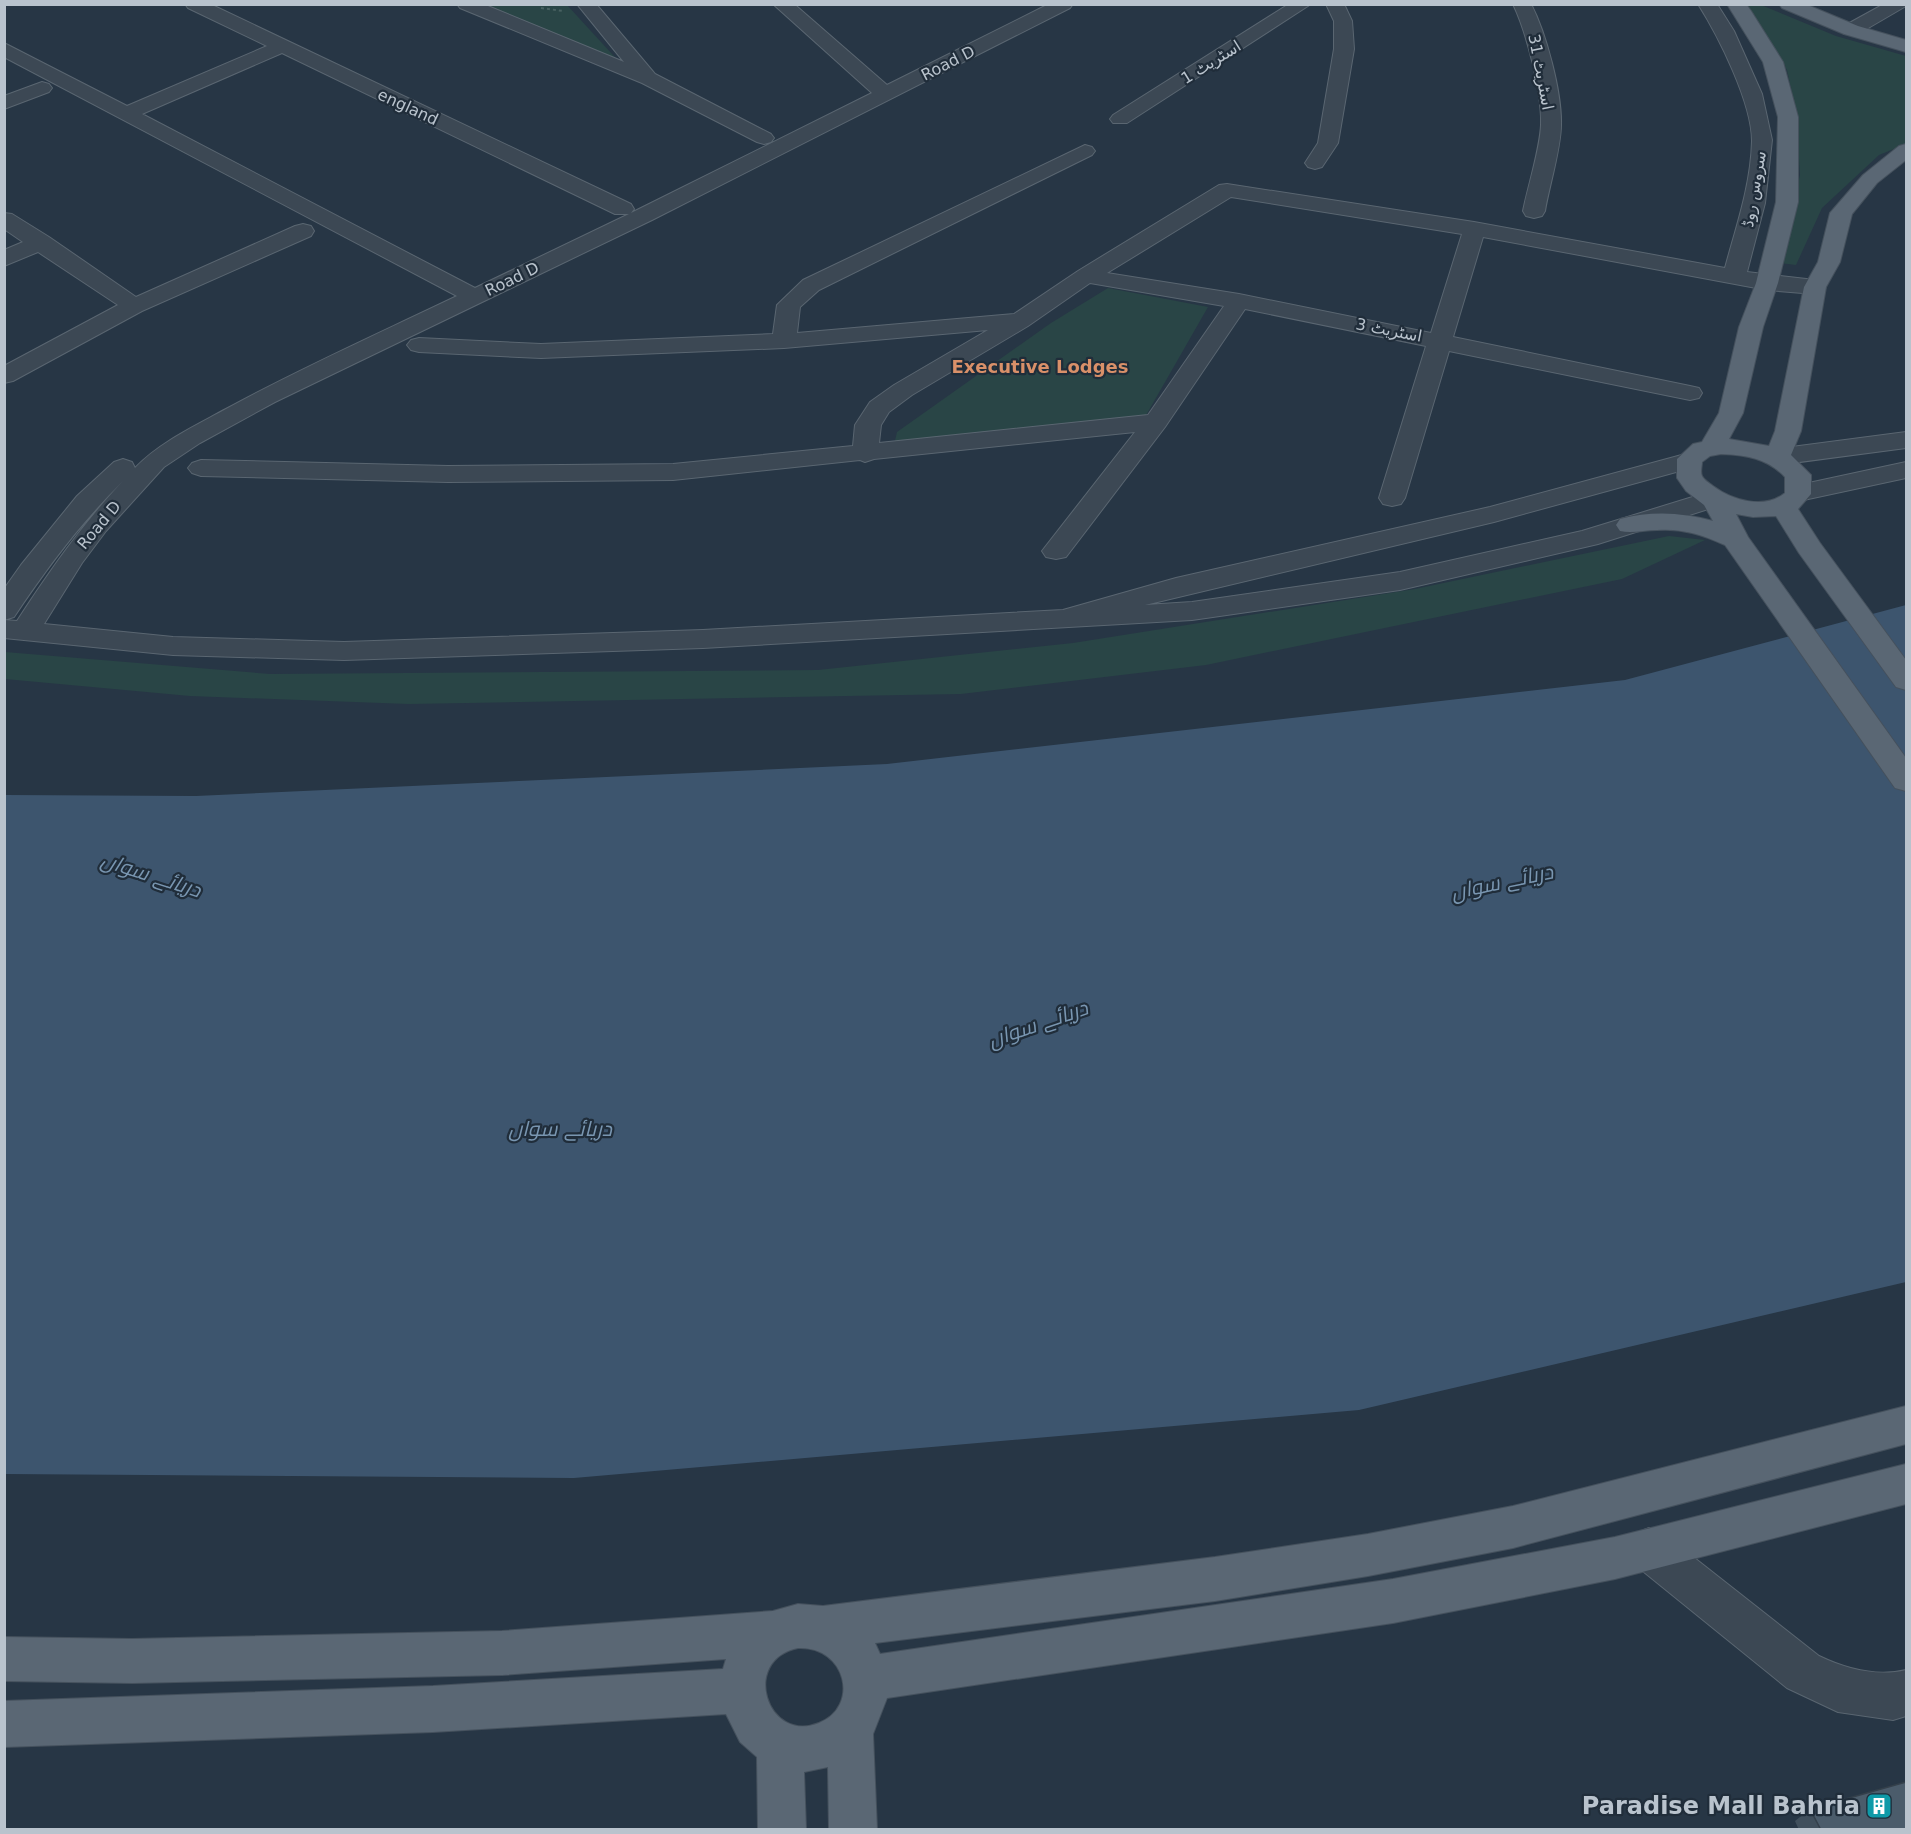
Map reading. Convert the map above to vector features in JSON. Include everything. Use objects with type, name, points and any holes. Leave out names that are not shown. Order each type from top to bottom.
[{"type":"main road","points":[[1712,447],[1731,412],[1751,327],[1767,283],[1787,202],[1788,117],[1773,62],[1736,4]]},
{"type":"main road","points":[[1788,4],[1851,30],[1906,46]]},
{"type":"main road","points":[[1777,457],[1788,431],[1815,287],[1829,262],[1841,213],[1869,180],[1906,150]]},
{"type":"main road","points":[[1712,498],[1748,509],[1767,510],[1791,500],[1800,484],[1797,475],[1777,457],[1744,447],[1712,447],[1702,450],[1689,461],[1687,470],[1690,480],[1712,498],[1740,545],[1906,780]]},
{"type":"main road","points":[[1791,500],[1809,547],[1906,680]]},
{"type":"main road","points":[[1629,525],[1652,520],[1701,524],[1740,545]]},
{"type":"main road","points":[[826,1627],[846,1639],[859,1657],[865,1679],[864,1695],[859,1712],[850,1726],[838,1738],[825,1746],[810,1750],[794,1750],[780,1746],[764,1737],[752,1723],[745,1706],[743,1684],[749,1664],[761,1645],[793,1626],[810,1624],[826,1627],[1215,1579],[1368,1555],[1513,1527],[1906,1425]]},
{"type":"main road","points":[[865,1679],[1393,1601],[1615,1558],[1906,1484]]},
{"type":"main road","points":[[4,1659],[144,1661],[502,1653],[778,1633]]},
{"type":"main road","points":[[4,1724],[433,1709],[744,1690]]},
{"type":"main road","points":[[850,1726],[853,1830]]},
{"type":"main road","points":[[780,1746],[782,1830]]},
{"type":"street","name":"england","points":[[194,4],[623,209]]},
{"type":"street","points":[[466,4],[649,79],[764,138]]},
{"type":"street","points":[[783,4],[895,87]]},
{"type":"street","points":[[811,4],[895,87]]},
{"type":"street","name":"Road D","points":[[14,630],[97,525],[155,462],[191,438],[623,209],[764,138],[895,87],[1036,4]]},
{"type":"street","name":"Road D","points":[[4,611],[31,571],[86,502],[135,457],[240,392],[457,297],[1064,4]]},
{"type":"street","name":"اسٹریٹ 1","points":[[1120,119],[1302,4]]},
{"type":"street","points":[[1315,163],[1328,143],[1344,49],[1342,21],[1335,4]]},
{"type":"street","name":"اسٹریٹ 31","points":[[1522,4],[1531,22],[1544,72],[1551,125],[1534,211]]},
{"type":"street","name":"سروس روڈ","points":[[1707,4],[1725,31],[1752,94],[1762,140],[1754,203],[1734,277]]},
{"type":"street","points":[[1851,30],[1899,4]]},
{"type":"street","points":[[589,8],[649,79]]},
{"type":"street","points":[[1824,19],[1844,9]]},
{"type":"street","points":[[125,114],[281,47]]},
{"type":"street","points":[[4,49],[457,297]]},
{"type":"street","points":[[4,68],[241,196]]},
{"type":"street","points":[[895,87],[419,345],[541,351],[783,341],[1020,321]]},
{"type":"street","points":[[4,103],[42,88]]},
{"type":"street","points":[[783,341],[789,305],[811,285],[1085,151]]},
{"type":"street","points":[[865,454],[868,425],[879,407],[1227,190],[1474,229],[1767,283],[1815,287]]},
{"type":"street","points":[[4,219],[134,306]]},
{"type":"street","points":[[282,219],[324,241]]},
{"type":"street","points":[[1392,498],[1474,229]]},
{"type":"street","points":[[4,375],[134,306],[303,231]]},
{"type":"street","points":[[4,259],[41,242]]},
{"type":"street","points":[[345,251],[457,297]]},
{"type":"street","name":"اسٹریٹ 3","points":[[1086,276],[1239,301],[1440,340],[1690,393]]},
{"type":"street","points":[[1056,551],[1156,422],[1239,301]]},
{"type":"street","points":[[201,468],[448,474],[673,472],[865,454],[1156,422]]},
{"type":"street","points":[[1777,457],[1906,441]]},
{"type":"street","points":[[1064,619],[1176,587],[1494,514],[1689,461]]},
{"type":"street","points":[[1791,500],[1906,470]]},
{"type":"street","points":[[14,630],[173,646],[344,651],[703,639],[1192,611],[1400,581],[1588,538],[1712,498]]},
{"type":"street","points":[[1649,1549],[1803,1672],[1838,1689],[1893,1697],[1906,1693]]},
{"type":"path","points":[[537,7],[565,11],[589,8]]},
{"type":"path","points":[[537,11],[566,17],[589,8]]},
{"type":"green space","points":[[484,5],[567,5],[623,66],[503,13]]},
{"type":"green space","points":[[1745,5],[1761,5],[1836,36],[1906,56],[1906,144],[1879,155],[1822,208],[1796,265],[1780,263],[1800,175],[1796,112],[1787,70],[1752,12]]},
{"type":"green space","points":[[1108,288],[1208,307],[1145,417],[894,445],[897,432],[1051,323]]},
{"type":"green space","points":[[1669,536],[1705,540],[1622,579],[1206,665],[961,694],[409,704],[190,696],[5,679],[5,652],[270,674],[818,670],[1073,643],[1415,589]]},
{"type":"water","name":"دریائے سواں","points":[[1906,605],[1906,1282],[1359,1410],[574,1478],[5,1474],[5,795],[196,796],[887,764],[1625,680]]},
{"type":"building","name":"Paradise Mall Bahria","points":[[1906,1782],[1906,1830],[1821,1830],[1810,1809]]},
{"type":"place","name":"Paradise Mall Bahria","points":[[1879,1806]]},
{"type":"district","name":"Executive Lodges","points":[[1040,366]]}]
